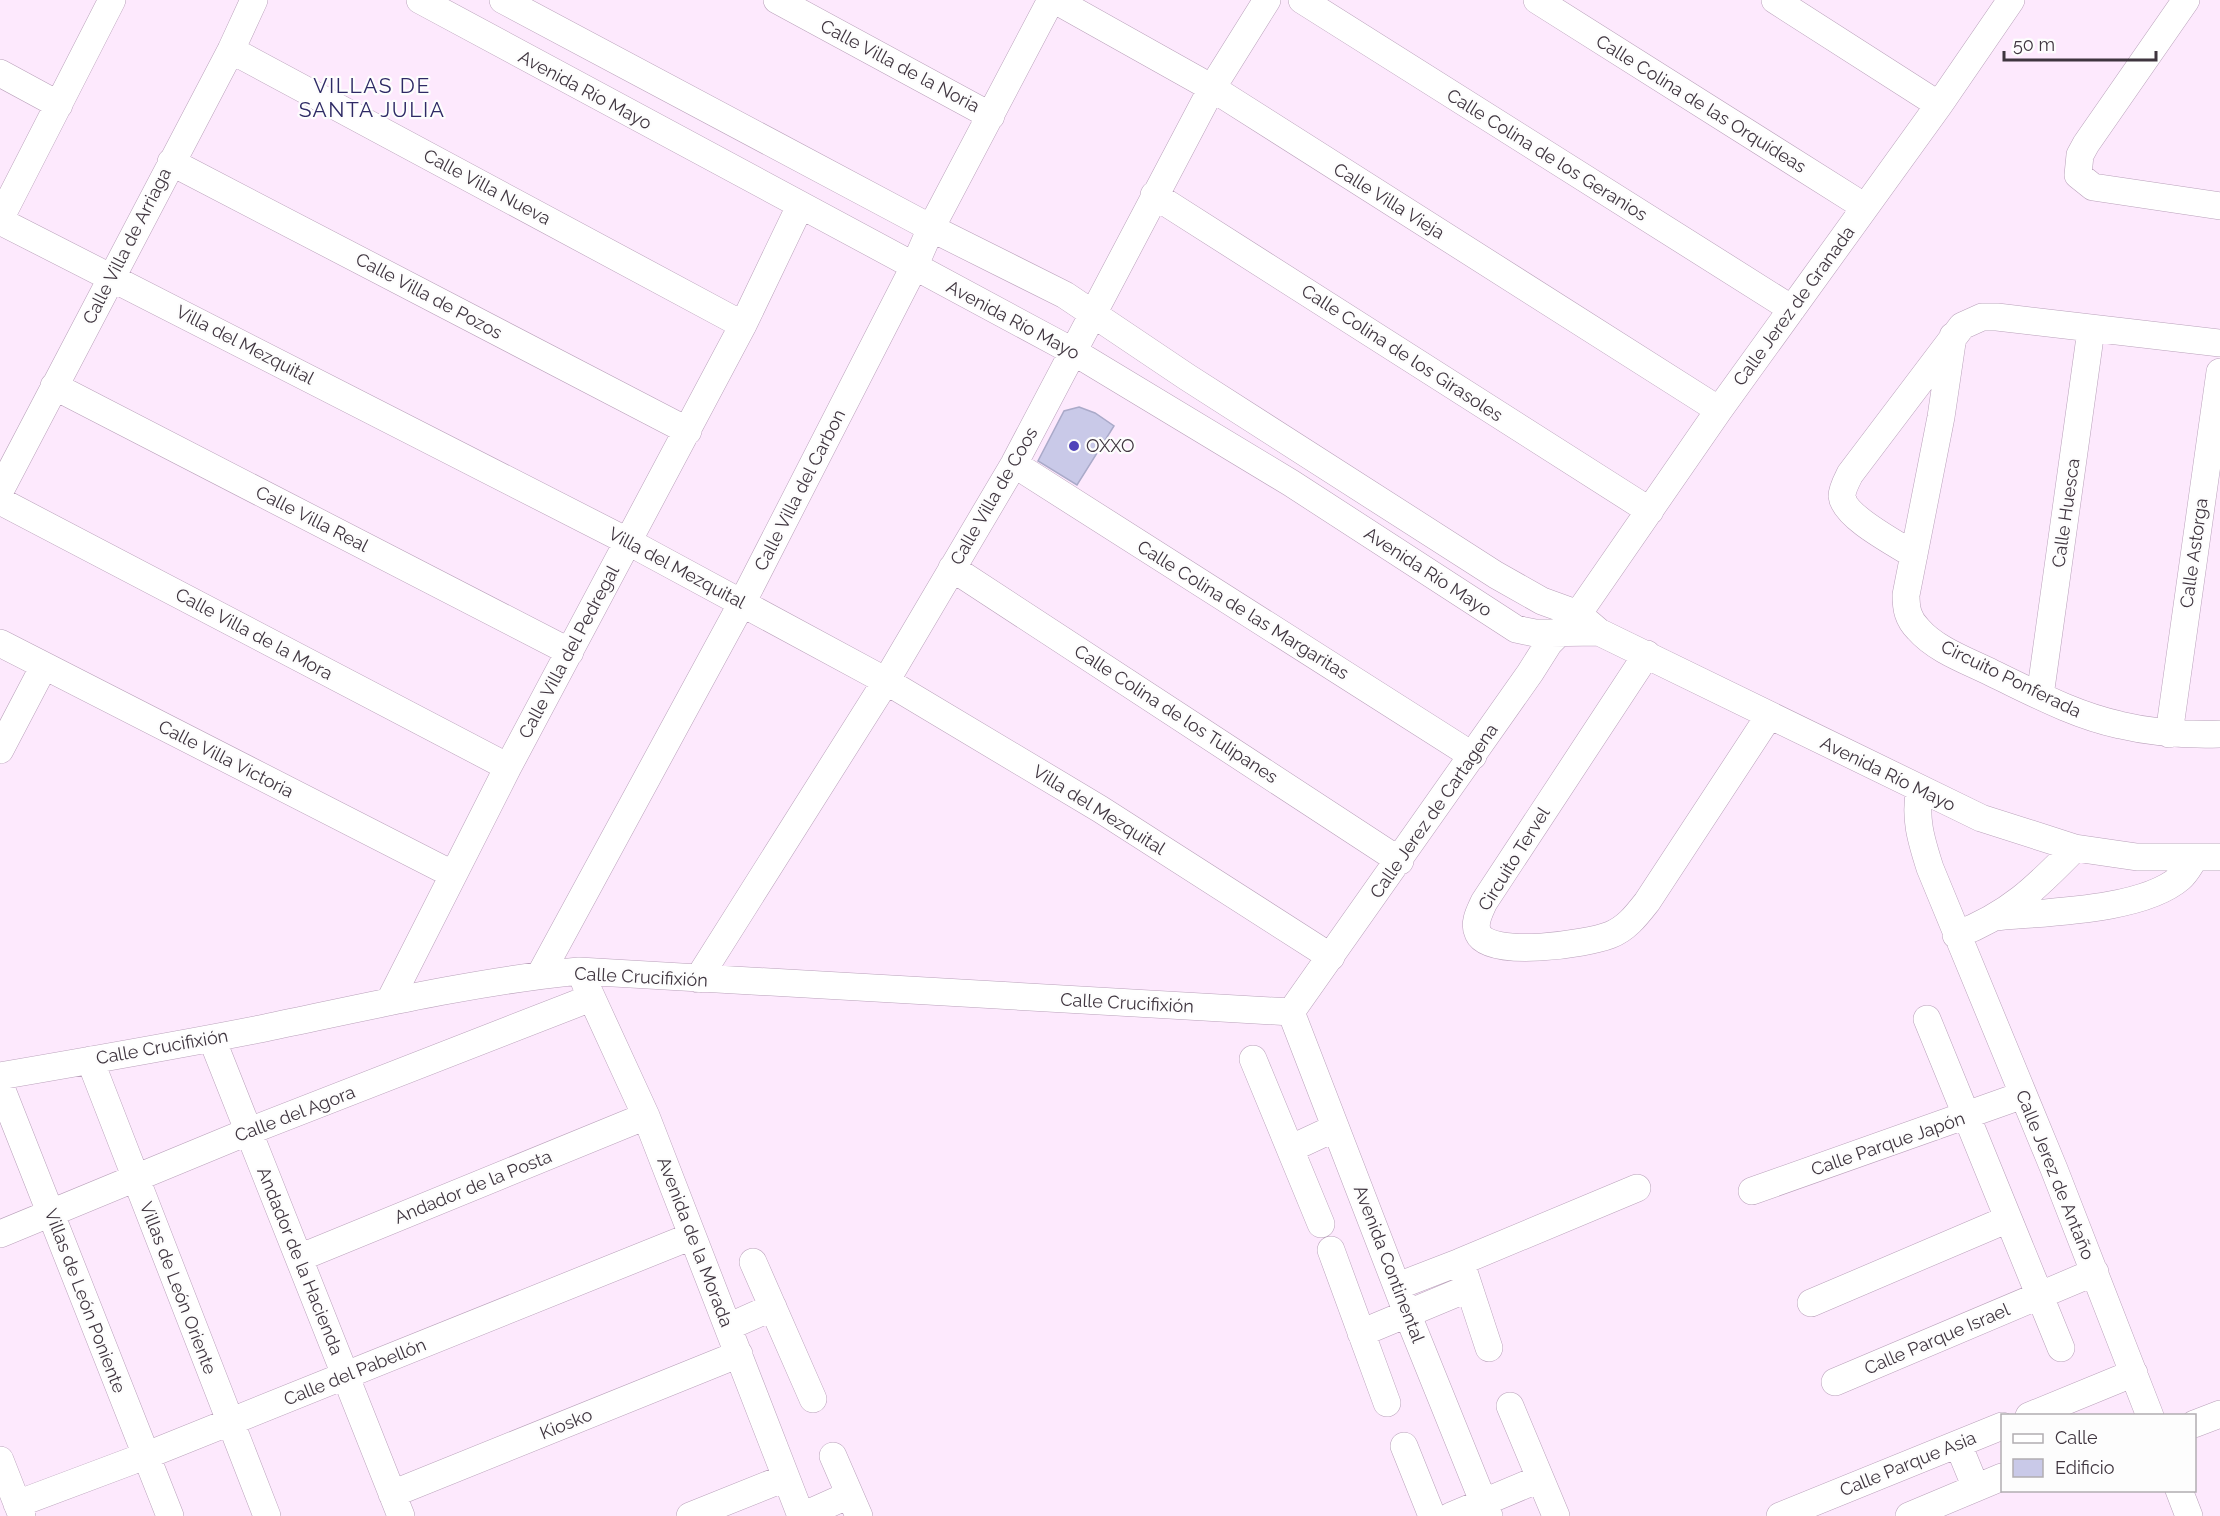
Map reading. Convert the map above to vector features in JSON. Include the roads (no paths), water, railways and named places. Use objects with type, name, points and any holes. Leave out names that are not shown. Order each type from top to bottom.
[{"type":"street","points":[[0,220],[112,0]]},
{"type":"street","name":"Calle Villa de Arriaga","points":[[0,491],[231,50],[254,0]]},
{"type":"street","name":"Avenida Río Mayo","points":[[420,0],[1074,352],[1291,483],[1516,629],[1535,633],[1570,623]]},
{"type":"street","name":"Avenida Río Mayo","points":[[504,0],[931,228],[1029,275],[1094,313],[1187,378],[1542,602],[1570,623],[1599,632],[1647,654],[1769,716],[1981,818],[2075,848],[2137,857],[2212,861]]},
{"type":"street","name":"Calle Villa de la Noria","points":[[777,0],[991,116]]},
{"type":"street","name":"Calle Villa del Carbon","points":[[540,975],[742,603],[914,267],[931,228],[1053,0]]},
{"type":"street","name":"Calle Villa Vieja","points":[[1053,0],[1212,88],[1719,410]]},
{"type":"street","name":"Calle Villa de Coos","points":[[698,979],[886,681],[1014,464],[1212,88],[1267,0]]},
{"type":"street","name":"Calle Colina de los Geranios","points":[[1302,0],[1792,309]]},
{"type":"street","name":"Calle Colina de las Orquídeas","points":[[1537,0],[1865,207]]},
{"type":"street","points":[[1774,0],[1939,105]]},
{"type":"street","points":[[2186,0],[2086,144],[2080,155],[2078,175],[2093,187],[2217,200]]},
{"type":"street","name":"Calle Jerez de Granada","points":[[1570,623],[1719,410],[1939,105],[2001,3]]},
{"type":"street","name":"Calle Villa Nueva","points":[[231,50],[743,325]]},
{"type":"street","points":[[0,73],[59,105]]},
{"type":"street","name":"Calle Villa de Pozos","points":[[171,162],[688,431]]},
{"type":"street","name":"Calle Colina de los Girasoles","points":[[1154,195],[1650,511]]},
{"type":"street","name":"Calle Villa del Pedregal","points":[[389,1002],[452,874],[627,540],[688,431],[743,325],[800,206]]},
{"type":"street","name":"Villa del Mezquital","points":[[0,220],[627,540],[886,681],[1100,809],[1331,957]]},
{"type":"street","points":[[1914,555],[1845,506],[1843,490],[1850,474],[1962,326],[1982,316],[2220,343]]},
{"type":"street","name":"Calle Huesca","points":[[2040,696],[2091,330]]},
{"type":"street","name":"Circuito Ponferada","points":[[1953,336],[1941,417],[1914,555],[1906,609],[1918,630],[1955,655],[2081,714],[2118,725],[2169,734],[2220,734]]},
{"type":"street","name":"Calle Astorga","points":[[2169,734],[2220,372]]},
{"type":"street","name":"Calle Villa Real","points":[[54,386],[570,652]]},
{"type":"street","name":"Calle Colina de las Margaritas","points":[[1014,464],[1473,756]]},
{"type":"street","name":"Calle Villa de la Mora","points":[[0,501],[508,767]]},
{"type":"street","name":"Calle Colina de los Tulipanes","points":[[952,568],[1400,861]]},
{"type":"street","name":"Calle Jerez de Cartagena","points":[[1291,1012],[1400,861],[1530,674],[1538,658],[1570,623]]},
{"type":"street","name":"Calle Villa Victoria","points":[[0,643],[452,874]]},
{"type":"street","name":"Circuito Tervel","points":[[1647,654],[1484,902],[1477,926],[1478,933],[1485,941],[1508,948],[1578,943],[1610,935],[1625,927],[1647,902],[1769,716]]},
{"type":"street","points":[[0,750],[44,666]]},
{"type":"street","name":"Calle Jerez de Antaño","points":[[1920,789],[1916,807],[1918,825],[1930,868],[2095,1272],[2149,1414]]},
{"type":"street","points":[[1956,935],[1995,917],[2018,903],[2075,848]]},
{"type":"street","points":[[1995,917],[2114,905],[2160,890],[2212,861]]},
{"type":"street","name":"Calle Crucifixión","points":[[0,1076],[212,1039],[389,1002],[540,975],[579,971],[1291,1012]]},
{"type":"street","name":"Avenida de la Morada","points":[[579,971],[646,1116],[785,1478],[802,1516]]},
{"type":"street","name":"Calle del Agora","points":[[0,1234],[247,1132],[591,998]]},
{"type":"street","name":"Avenida Continental","points":[[1291,1012],[1407,1313],[1486,1509]]},
{"type":"street","points":[[1927,1019],[2061,1348]]},
{"type":"street","name":"Andador de la Hacienda","points":[[212,1039],[397,1505]]},
{"type":"street","points":[[1253,1059],[1292,1148],[1321,1224]]},
{"type":"street","name":"Villas de León Oriente","points":[[90,1060],[267,1516]]},
{"type":"street","name":"Villas de León Poniente","points":[[0,1085],[170,1516]]},
{"type":"street","name":"Calle Parque Japón","points":[[1752,1191],[2023,1095]]},
{"type":"street","name":"Andador de la Posta","points":[[299,1258],[646,1116]]},
{"type":"street","points":[[1292,1148],[1335,1128]]},
{"type":"street","points":[[1398,1286],[1637,1188]]},
{"type":"street","points":[[1811,1303],[2008,1219]]},
{"type":"street","name":"Calle del Pabellón","points":[[20,1510],[146,1456],[692,1236]]},
{"type":"street","points":[[1331,1250],[1387,1403]]},
{"type":"street","points":[[753,1262],[813,1399]]},
{"type":"street","points":[[1460,1262],[1489,1348]]},
{"type":"street","name":"Calle Parque Israel","points":[[1835,1382],[2095,1272]]},
{"type":"street","points":[[1361,1333],[1469,1288]]},
{"type":"street","points":[[728,1328],[773,1308]]},
{"type":"street","name":"Kiosko","points":[[397,1505],[739,1354]]},
{"type":"street","points":[[2034,1414],[2134,1373]]},
{"type":"street","points":[[1510,1406],[1556,1516]]},
{"type":"street","points":[[2196,1423],[2220,1414]]},
{"type":"street","name":"Calle Parque Asia","points":[[1780,1516],[2001,1426]]},
{"type":"street","points":[[1958,1444],[1976,1488]]},
{"type":"street","points":[[1404,1446],[1432,1516]]},
{"type":"street","points":[[802,1516],[854,1506],[832,1456]]},
{"type":"street","points":[[2,1470],[20,1510]]},
{"type":"street","points":[[1909,1516],[2001,1477]]},
{"type":"street","points":[[690,1516],[785,1478]]},
{"type":"street","points":[[1451,1516],[1486,1509],[1539,1479]]},
{"type":"street","points":[[2179,1492],[2189,1516]]},
{"type":"place","name":"OXXO","points":[[1074,446]]},
{"type":"district","name":"VILLAS DE SANTA JULIA","points":[[372,98]]}]
